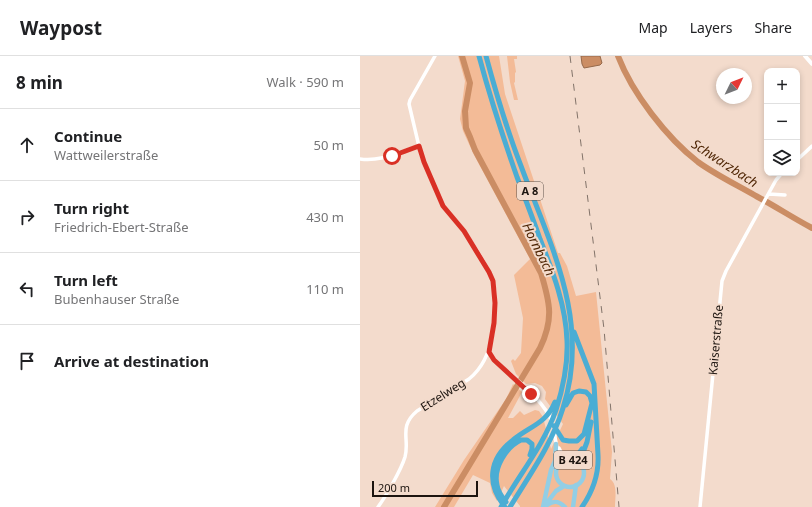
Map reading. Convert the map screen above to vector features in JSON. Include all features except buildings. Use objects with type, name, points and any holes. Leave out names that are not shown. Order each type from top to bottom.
[{"type":"highway","name":"A 8","points":[[479,56],[506,146],[560,296],[567,342],[562,388],[553,411]]},
{"type":"highway","name":"A 8","points":[[486,56],[512,143],[563,282],[572,326],[573,364],[563,409],[550,440],[510,507]]},
{"type":"highway","points":[[572,326],[594,384],[596,404],[595,423],[598,466],[595,482],[582,507]]},
{"type":"highway","points":[[563,409],[573,393],[584,391],[589,393],[592,398],[584,445],[577,456],[569,459]]},
{"type":"highway","points":[[579,463],[587,442],[596,404]]},
{"type":"highway","points":[[505,507],[497,496],[492,485],[496,460],[509,443],[544,420],[553,411]]},
{"type":"highway","points":[[502,507],[547,430],[553,411]]},
{"type":"highway","points":[[553,424],[563,440],[573,442],[583,436],[589,417]]},
{"type":"highway","points":[[510,507],[498,488],[497,474],[506,453],[516,443],[523,440],[530,442],[532,447],[523,471]]},
{"type":"main road","points":[[805,56],[812,64]]},
{"type":"main road","points":[[545,505],[556,444]]},
{"type":"main road","name":"B 424","points":[[569,459],[579,463],[583,469],[581,481],[576,485],[566,486],[554,492],[545,505],[555,487],[557,479],[556,471],[560,463],[569,459]]},
{"type":"main road","name":"B 424","points":[[557,479],[572,493],[573,506]]},
{"type":"main road","name":"B 424","points":[[573,506],[576,485]]},
{"type":"main road","points":[[545,505],[555,501],[565,507]]},
{"type":"street","points":[[435,56],[409,104],[419,146],[424,162],[443,206],[464,231],[493,281],[495,303],[494,323],[489,352],[494,360],[545,410],[553,424],[560,463]]},
{"type":"street","points":[[360,159],[371,160],[386,158],[419,146]]},
{"type":"street","points":[[800,157],[812,146]]},
{"type":"street","name":"Kaiserstraße","points":[[700,507],[722,281],[732,260],[780,176]]},
{"type":"street","points":[[769,195],[785,195]]},
{"type":"street","name":"Etzelweg","points":[[378,507],[404,459],[406,452],[405,429],[413,415],[472,377],[484,362],[489,352]]},
{"type":"street","points":[[555,435],[560,450],[569,459]]},
{"type":"shaded area","points":[[458,56],[499,56],[505,94],[558,253],[560,253],[567,266],[576,296],[596,292],[612,452],[610,479],[613,481],[615,488],[615,507],[520,507],[504,486],[497,501],[492,493],[490,483],[473,475],[454,507],[435,507],[464,460],[506,399],[513,384],[522,392],[508,418],[513,418],[520,411],[524,415],[535,410],[539,411],[543,417],[551,449],[563,424],[545,399],[546,392],[542,386],[535,383],[526,384],[516,374],[511,361],[513,359],[515,361],[521,353],[523,318],[514,275],[530,259],[474,155],[463,131],[460,119],[465,81]]},
{"type":"shaded area","points":[[507,56],[517,56],[517,59],[514,59],[516,72],[514,83],[518,100],[514,100]]},
{"type":"shaded area","points":[[581,56],[600,56],[602,63],[600,65],[584,68]]},
{"type":"waterway","name":"Hornbach","points":[[444,507],[540,348],[549,319],[547,293],[541,273],[475,150],[466,128],[465,111],[470,83],[462,56]]},
{"type":"waterway","name":"Schwarzbach","points":[[618,56],[632,85],[641,99],[674,141],[686,152],[712,171],[812,228]]},
{"type":"railway","points":[[570,56],[604,329],[619,507]]},
{"type":"route","points":[[392,156],[404,150],[419,146],[421,155],[443,206],[464,231],[493,281],[495,303],[494,323],[489,352],[494,360],[531,394]]}]
